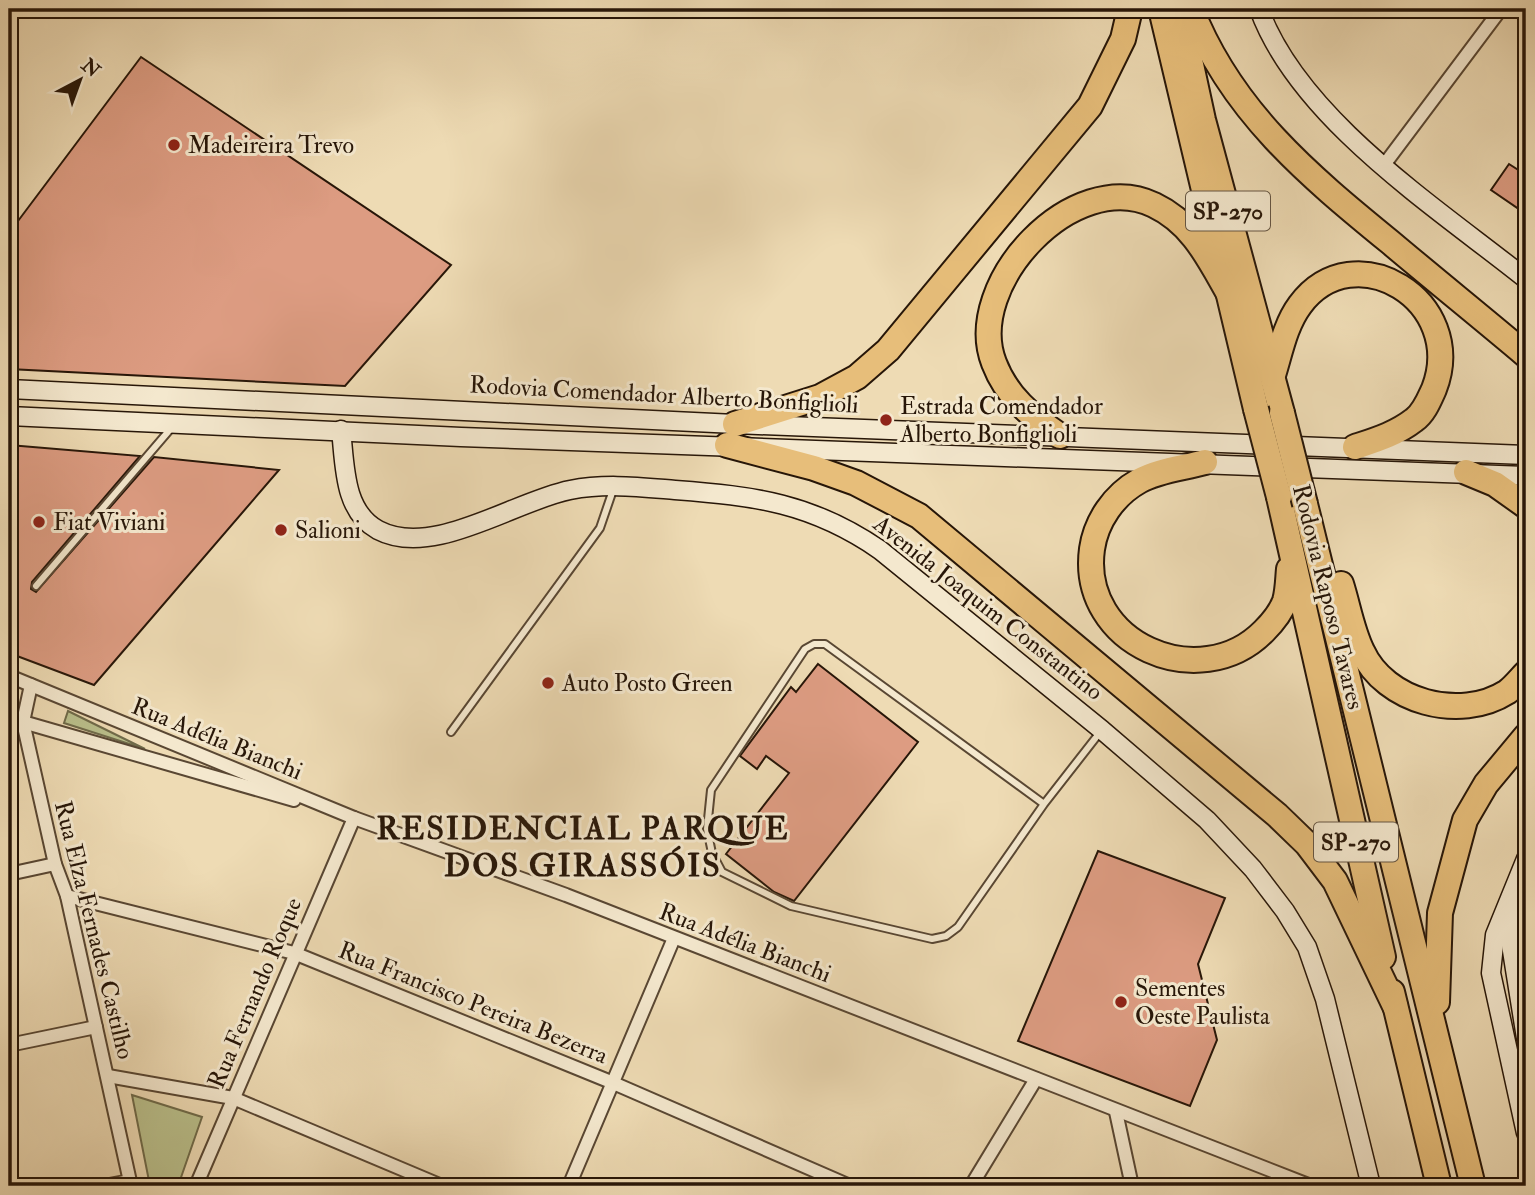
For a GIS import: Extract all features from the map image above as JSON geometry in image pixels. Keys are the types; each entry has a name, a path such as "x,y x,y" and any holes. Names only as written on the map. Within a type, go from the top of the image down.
{"highway":[{"path":"731,434 820,397 857,377 888,350 1090,106 1123,39 1129,9"},
{"name":"Rodovia Raposo Tavares","path":"1161,9 1279,497 1395,1006 1439,1186"},
{"name":"Rodovia Raposo Tavares","path":"1179,9 1203,120 1273,375 1473,1186"},
{"path":"1191,9 1214,55 1248,108 1304,171 1526,355"},
{"path":"1060,436 1026,412 1009,393 993,361 989,337 992,310 1008,272 1033,239 1054,221 1101,198 1129,198 1153,204 1198,238 1228,292"},
{"path":"1273,375 1294,315 1315,290 1340,278 1365,275 1392,281 1416,296 1438,334 1441,359 1429,401 1416,419 1392,434 1356,447"},
{"path":"731,434 846,479 919,516 1277,815 1307,844 1335,881 1395,1006"},
{"path":"1205,462 1137,482 1112,504 1099,524 1093,539 1089,568 1097,600 1116,631 1149,650 1179,658 1213,659 1237,653 1274,621 1285,601 1292,555"},
{"path":"1466,472 1495,484 1526,506"},
{"path":"1305,504 1336,570 1362,652 1375,671 1389,684 1426,703 1474,705 1507,692 1526,673"},
{"path":"1435,1031 1440,913 1465,820 1486,784 1526,736"}],"main road":[{"path":"1259,9 1289,69 1322,110 1384,165 1526,279"},
{"name":"Rodovia Comendador Alberto Bonfiglioli","path":"9,389 1205,462 1526,476"},
{"name":"Rodovia Comendador Alberto Bonfiglioli","path":"9,416 341,430 1060,436 1526,455"},
{"name":"Avenida Joaquim Constantino","path":"341,430 350,495 359,513 377,530 404,538 433,537 458,530 541,497 615,485 772,500 852,531 908,572 1102,730 1207,820 1254,869 1307,947 1325,999 1371,1186"},
{"path":"1524,863 1510,938 1526,1038"},
{"path":"1524,863 1495,934 1491,973 1526,1133"}],"street":[{"path":"1384,165 1501,9"},
{"name":"Rua Adélia Bianchi","path":"9,676 354,818 674,938 1311,1186"},
{"name":"Rua Elza Fernades Castilho","path":"31,685 23,722 54,863 67,896 130,1184"},
{"path":"9,718 354,818"},
{"name":"Rua Fernando Roque","path":"196,1186 354,818"},
{"path":"9,874 54,863"},
{"name":"Rua Francisco Pereira Bezerra","path":"67,896 294,953 611,1082 850,1186"},
{"path":"569,1186 674,938"},
{"path":"9,1045 96,1027"},
{"path":"108,1076 233,1098 442,1186"},
{"path":"971,1186 1036,1079"},
{"path":"1116,1112 1132,1186"},
{"path":"104,1186 130,1184"}],"lane":[{"path":"36,586 174,425"},
{"path":"451,732 600,528 615,485"},
{"path":"1044,804 825,644 814,644 806,649 711,790 707,829 712,853 722,872 791,906 932,939 946,936 958,926 1044,804 1102,730"}],"green space":[{"path":"68,711 145,749 64,723"},
{"path":"132,1095 202,1117 178,1186 150,1186"}],"building":[{"name":"Madeireira Trevo","path":"141,57 451,265 345,386 9,369 9,233"},
{"path":"1509,164 1526,175 1526,214 1491,190"},
{"path":"9,445 140,456 32,582 31,589 36,592 154,457 279,470 94,685 9,653"},
{"path":"818,664 918,742 794,901 774,892 726,854 789,773 766,756 757,769 740,756 791,687 796,692"},
{"name":"Sementes Oeste Paulista","path":"1098,851 1225,898 1198,964 1217,1040 1190,1106 1018,1041"}],"place":[{"name":"Madeireira Trevo","path":"174,145"},
{"name":"Estrada Comendador Alberto Bonfiglioli","path":"886,420"},
{"name":"Fiat Viviani","path":"39,522"},
{"name":"Salioni","path":"281,530"},
{"name":"Auto Posto Green","path":"548,683"},
{"name":"Sementes Oeste Paulista","path":"1121,1002"}],"district":[{"name":"RESIDENCIAL PARQUE DOS GIRASSÓIS","path":"583,848"}]}
